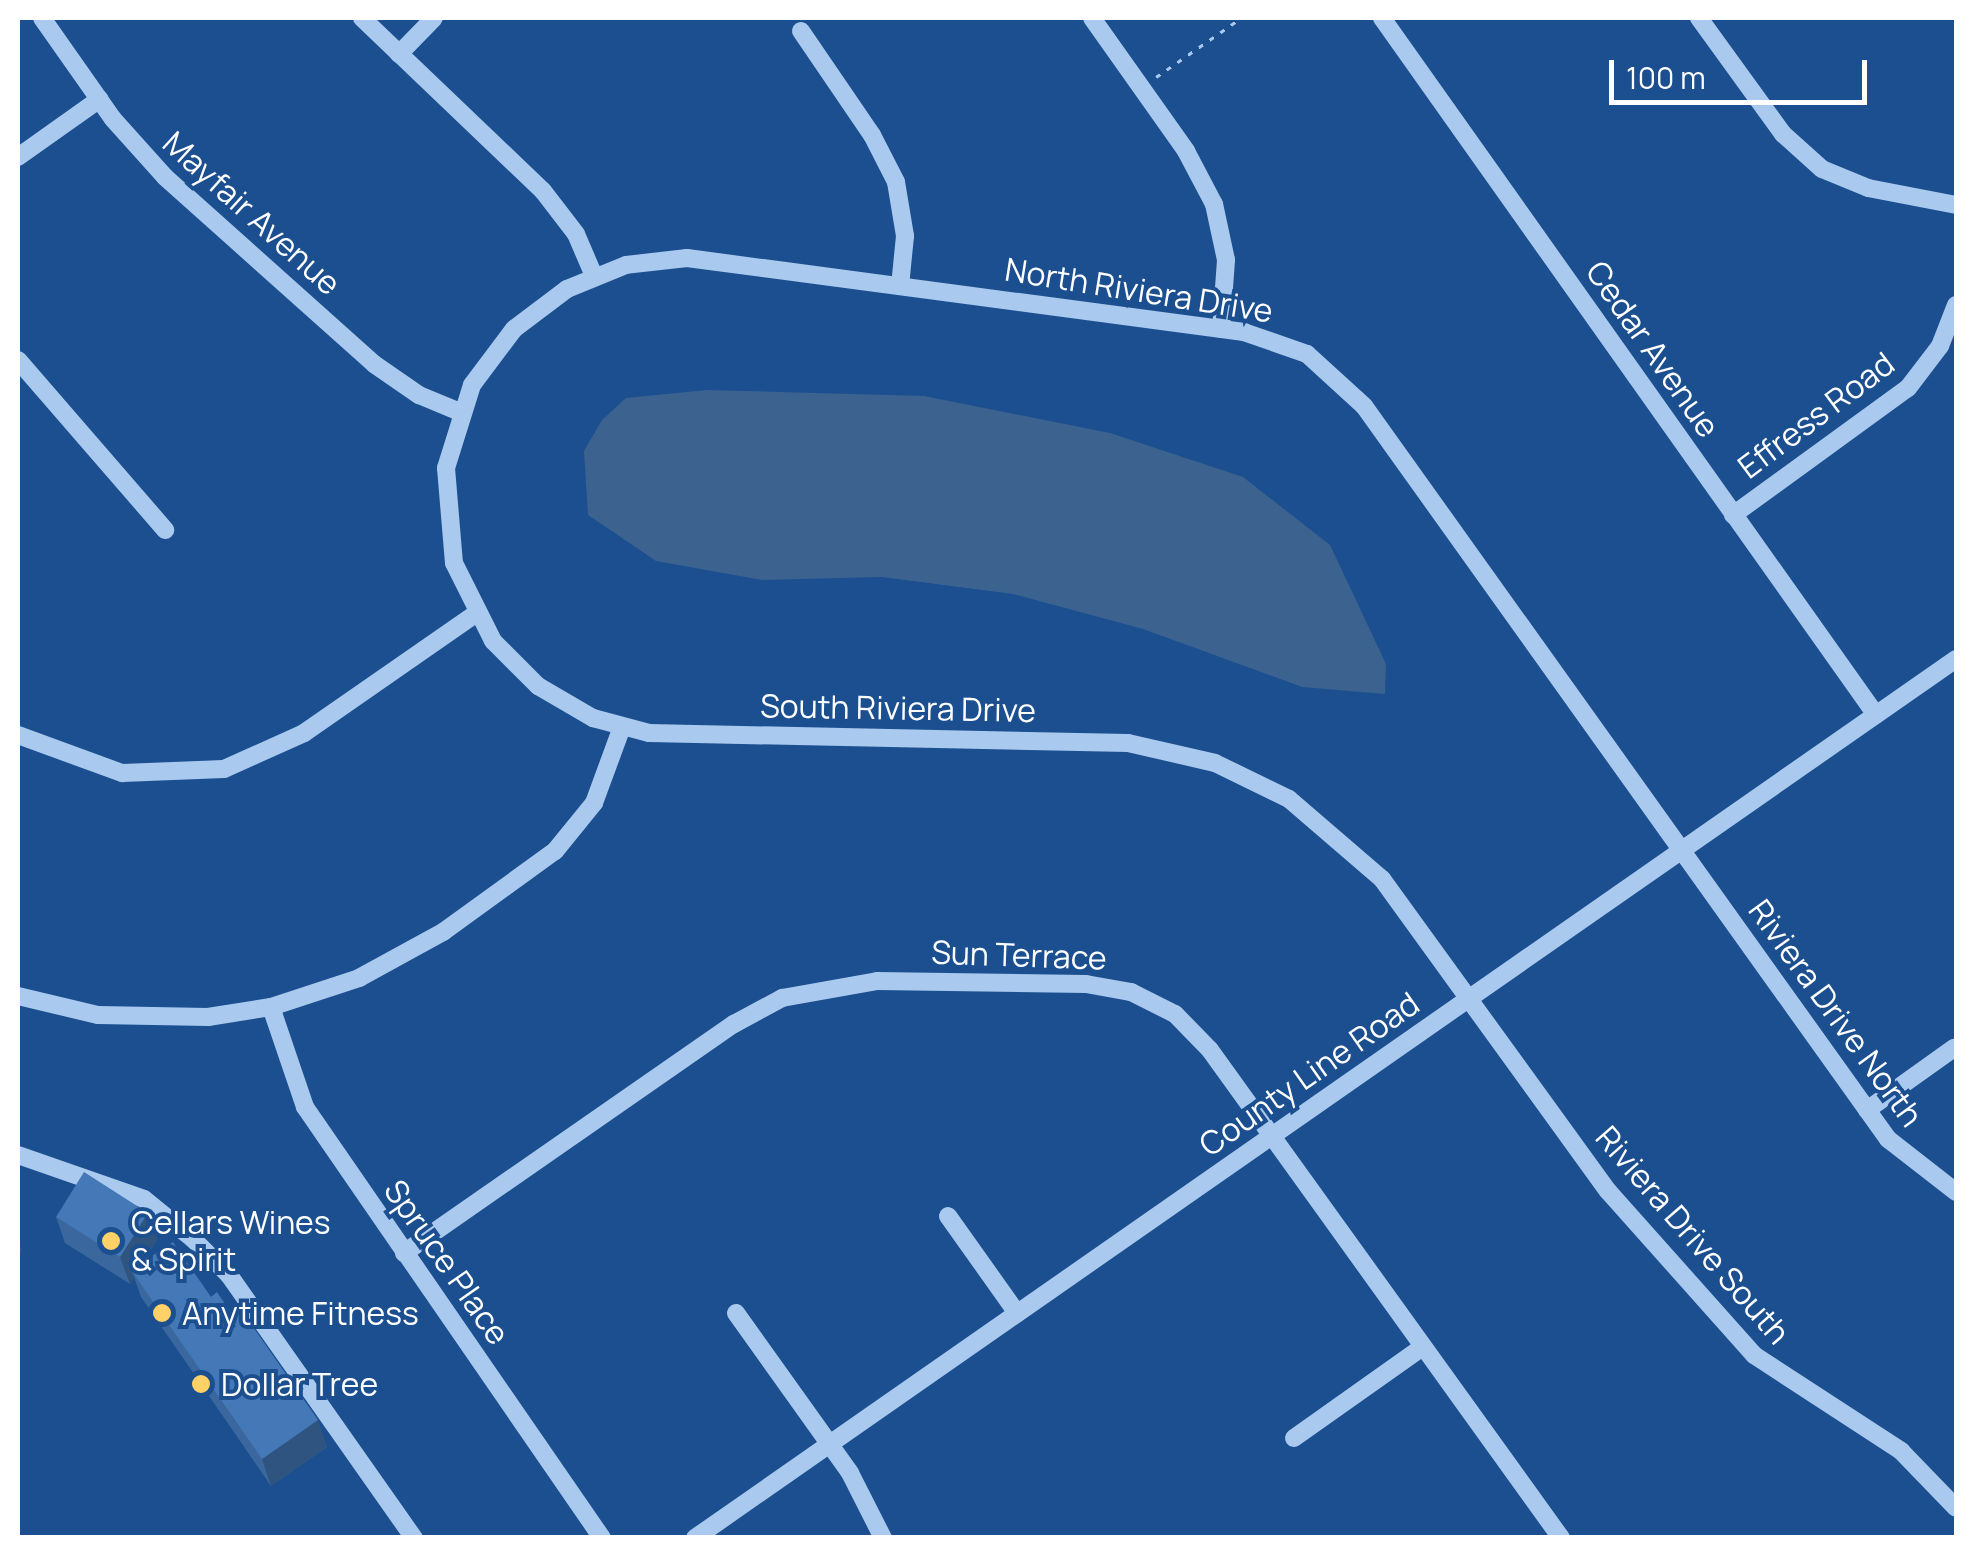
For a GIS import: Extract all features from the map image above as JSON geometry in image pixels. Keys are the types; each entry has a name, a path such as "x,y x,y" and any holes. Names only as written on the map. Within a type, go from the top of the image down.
{"street":[{"name":"Mayfair Avenue","path":"42,18 100,100 164,177 374,364 418,395 460,412"},
{"path":"362,18 561,212 594,276"},
{"path":"400,54 434,18"},
{"path":"1092,18 1142,88 1214,204 1226,260 1221,329"},
{"name":"Cedar Avenue","path":"1382,18 1876,714"},
{"path":"1698,18 1783,134 1822,169 1868,188 1956,204"},
{"path":"801,32 872,135 896,182 905,236 900,286"},
{"path":"18,157 100,100"},
{"name":"North Riviera Drive","path":"460,412 514,329 594,276 687,258 1221,329 1284,342 1349,387 1683,852"},
{"name":"Effress Road","path":"1734,515 1908,388 1940,346 1956,305"},
{"path":"18,360 165,530"},
{"name":"South Riviera Drive","path":"460,412 444,502 454,563 475,614 538,686 622,727 679,735 1087,740 1215,763 1289,798 1354,849 1472,998"},
{"path":"18,735 122,773 224,769 304,733 475,614"},
{"name":"County Line Road","path":"695,1538 1956,659"},
{"path":"18,996 124,1017 208,1017 271,1007 400,958 544,860 594,803 622,727"},
{"name":"Riviera Drive North","path":"1683,852 1901,1153 1956,1192"},
{"name":"Sun Terrace","path":"404,1253 744,1018 782,998 843,982 1086,984 1132,992 1195,1032 1561,1538"},
{"name":"Riviera Drive South","path":"1472,998 1608,1191 1754,1355 1900,1451 1956,1508"},
{"name":"Spruce Place","path":"271,1007 305,1107 602,1538"},
{"path":"1867,1110 1954,1048"},
{"path":"18,1154 144,1199 193,1239 229,1275 414,1538"},
{"path":"948,1216 1016,1313"},
{"path":"736,1313 830,1444 883,1538"},
{"path":"1294,1438 1421,1348"}],"path":[{"path":"1142,88 1241,18"}],"water":[{"path":"707,390 924,396 1110,433 1243,477 1330,545 1386,664 1385,694 1302,687 1143,629 1013,594 882,577 762,580 656,561 588,515 584,451 602,420 626,398"}],"building":[{"path":"84,1172 148,1213 120,1257 56,1217"},
{"path":"173,1242 211,1297 217,1292 229,1310 237,1304 318,1420 262,1459 131,1270"}],"place":[{"name":"Cellars Wines & Spirit","path":"111,1241"},
{"name":"Anytime Fitness","path":"162,1313"},
{"name":"Dollar Tree","path":"201,1384"}]}
